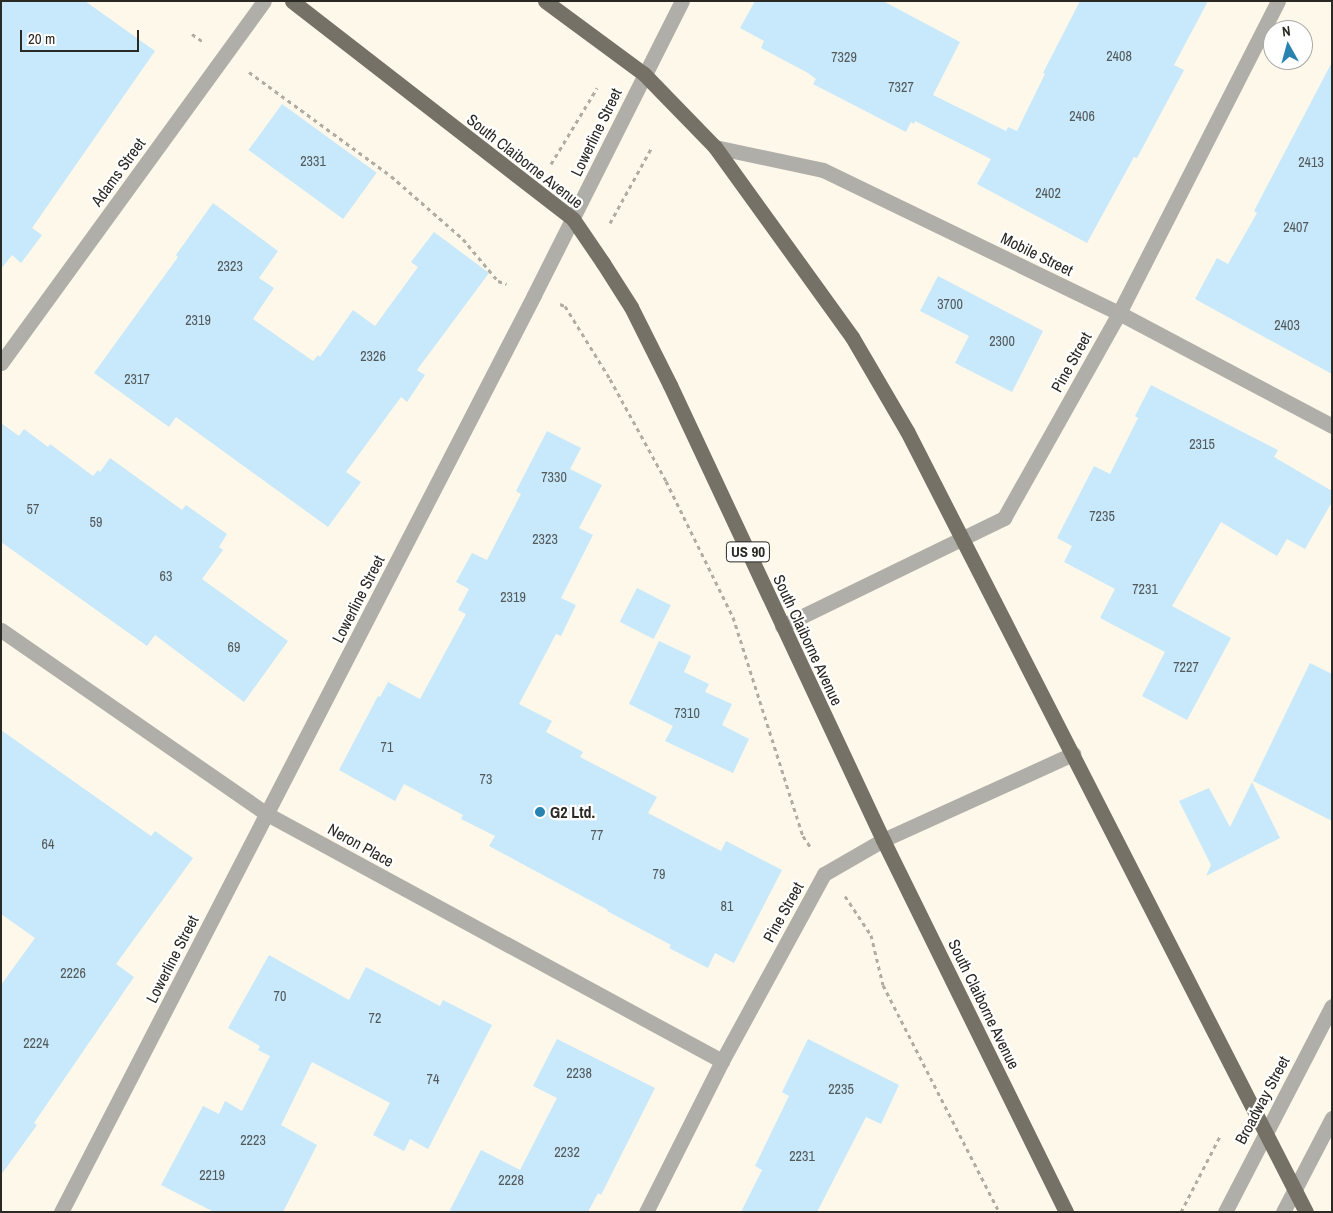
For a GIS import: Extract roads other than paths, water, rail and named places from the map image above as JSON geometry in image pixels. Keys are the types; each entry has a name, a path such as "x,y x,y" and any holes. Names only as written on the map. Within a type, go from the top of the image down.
{"main road":[{"name":"South Claiborne Avenue","path":"292,1 573,219 631,307 883,840 1066,1212"},
{"path":"545,1 644,74 715,147 852,337 907,430 1306,1212"}],"street":[{"name":"Adams Street","path":"1,363 264,1"},
{"name":"Lowerline Street","path":"61,1212 573,219 682,1"},
{"name":"Pine Street","path":"782,626 1004,518 1119,313 1278,1"},
{"name":"Mobile Street","path":"715,147 823,170 1119,313 1332,426"},
{"name":"Neron Place","path":"1,630 267,814 722,1061"},
{"name":"Pine Street","path":"646,1212 722,1061 824,874 883,840 1073,754"},
{"name":"Broadway Street","path":"1225,1212 1332,1006"},
{"path":"1283,1212 1332,1118"}],"place":[{"name":"G2 Ltd.","path":"540,812"}]}
